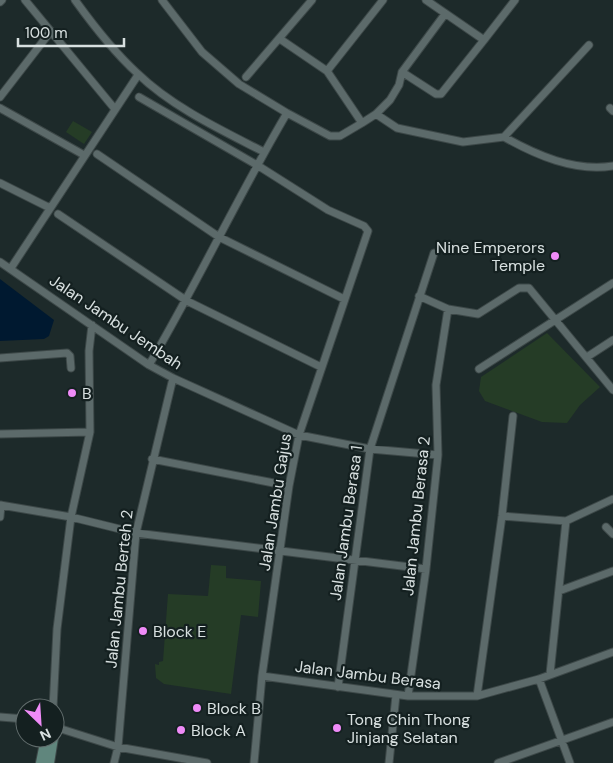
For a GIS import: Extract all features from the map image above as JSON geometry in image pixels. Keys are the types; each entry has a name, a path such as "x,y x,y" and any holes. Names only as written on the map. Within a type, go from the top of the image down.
{"street":[{"path":"25,0 114,108"},
{"path":"75,0 119,55 138,75 219,129 264,152"},
{"path":"162,0 202,52 239,84 286,113 330,136 340,136 376,114 396,93 402,72 445,14"},
{"path":"246,77 312,0"},
{"path":"327,72 383,0"},
{"path":"426,0 481,39"},
{"path":"402,72 436,94 441,94 481,39 512,1"},
{"path":"0,97 51,31"},
{"path":"280,39 327,72 362,123"},
{"path":"504,137 589,45"},
{"path":"11,268 114,108 138,75"},
{"path":"140,97 257,165"},
{"path":"166,112 173,100"},
{"path":"0,108 84,155"},
{"path":"149,365 187,301 219,237 286,113"},
{"path":"376,114 397,128 463,142 504,137 537,155 602,168 613,166"},
{"path":"97,154 219,237 344,299"},
{"name":"Jalan Jambu Gajus","path":"254,763 262,676 289,486 299,435 344,299 368,237 364,226 328,210 257,165"},
{"path":"0,183 50,208"},
{"path":"58,214 187,301 321,367"},
{"name":"Jalan Jambu Berasa 1","path":"338,687 370,449 434,253"},
{"name":"Jalan Jambu Jembah","path":"0,262 149,365 173,378 299,435 370,449 438,455"},
{"path":"479,369 613,283"},
{"path":"419,296 448,309 478,314 525,286 556,318 613,390"},
{"name":"Jalan Jambu Berasa 2","path":"408,696 426,569 438,455 436,385 448,309"},
{"path":"54,698 57,629 70,517 90,432 89,351 92,325"},
{"path":"586,357 613,340"},
{"path":"0,358 67,353 70,356 71,368"},
{"name":"Jalan Jambu Berteh 2","path":"114,763 118,747 136,533 152,458 173,378"},
{"path":"477,696 502,516 513,416"},
{"path":"0,434 90,432"},
{"path":"152,458 289,486"},
{"path":"502,516 566,520 613,499"},
{"path":"0,517 0,505 70,517 136,533 426,569"},
{"path":"550,674 566,520"},
{"path":"606,527 613,534"},
{"path":"559,591 613,571"},
{"name":"Jalan Jambu Berasa","path":"262,676 396,695 477,696 539,678 613,652"},
{"path":"539,678 570,763"},
{"path":"389,763 396,695"},
{"path":"0,717 15,718"},
{"path":"498,763 613,722"},
{"path":"65,730 118,747 208,763"},
{"path":"41,763 44,748"},
{"path":"49,763 51,748"}],"green space":[{"path":"73,121 92,132 84,144 66,132"},
{"path":"547,333 600,387 580,405 567,423 542,422 485,401 479,391 481,377"},
{"path":"211,565 226,566 226,578 261,581 258,617 241,615 231,694 164,684 156,678 155,664 159,665 159,662 163,661 168,594 208,596"}],"water":[{"path":"0,279 54,320 49,336 44,339 0,341"}],"place":[{"name":"Nine Emperors Temple","path":"555,256"},
{"name":"B","path":"72,393"},
{"name":"Block E","path":"143,631"},
{"name":"Block B","path":"197,708"},
{"name":"Tong Chin Thong Jinjang Selatan","path":"337,728"},
{"name":"Block A","path":"181,730"}]}
